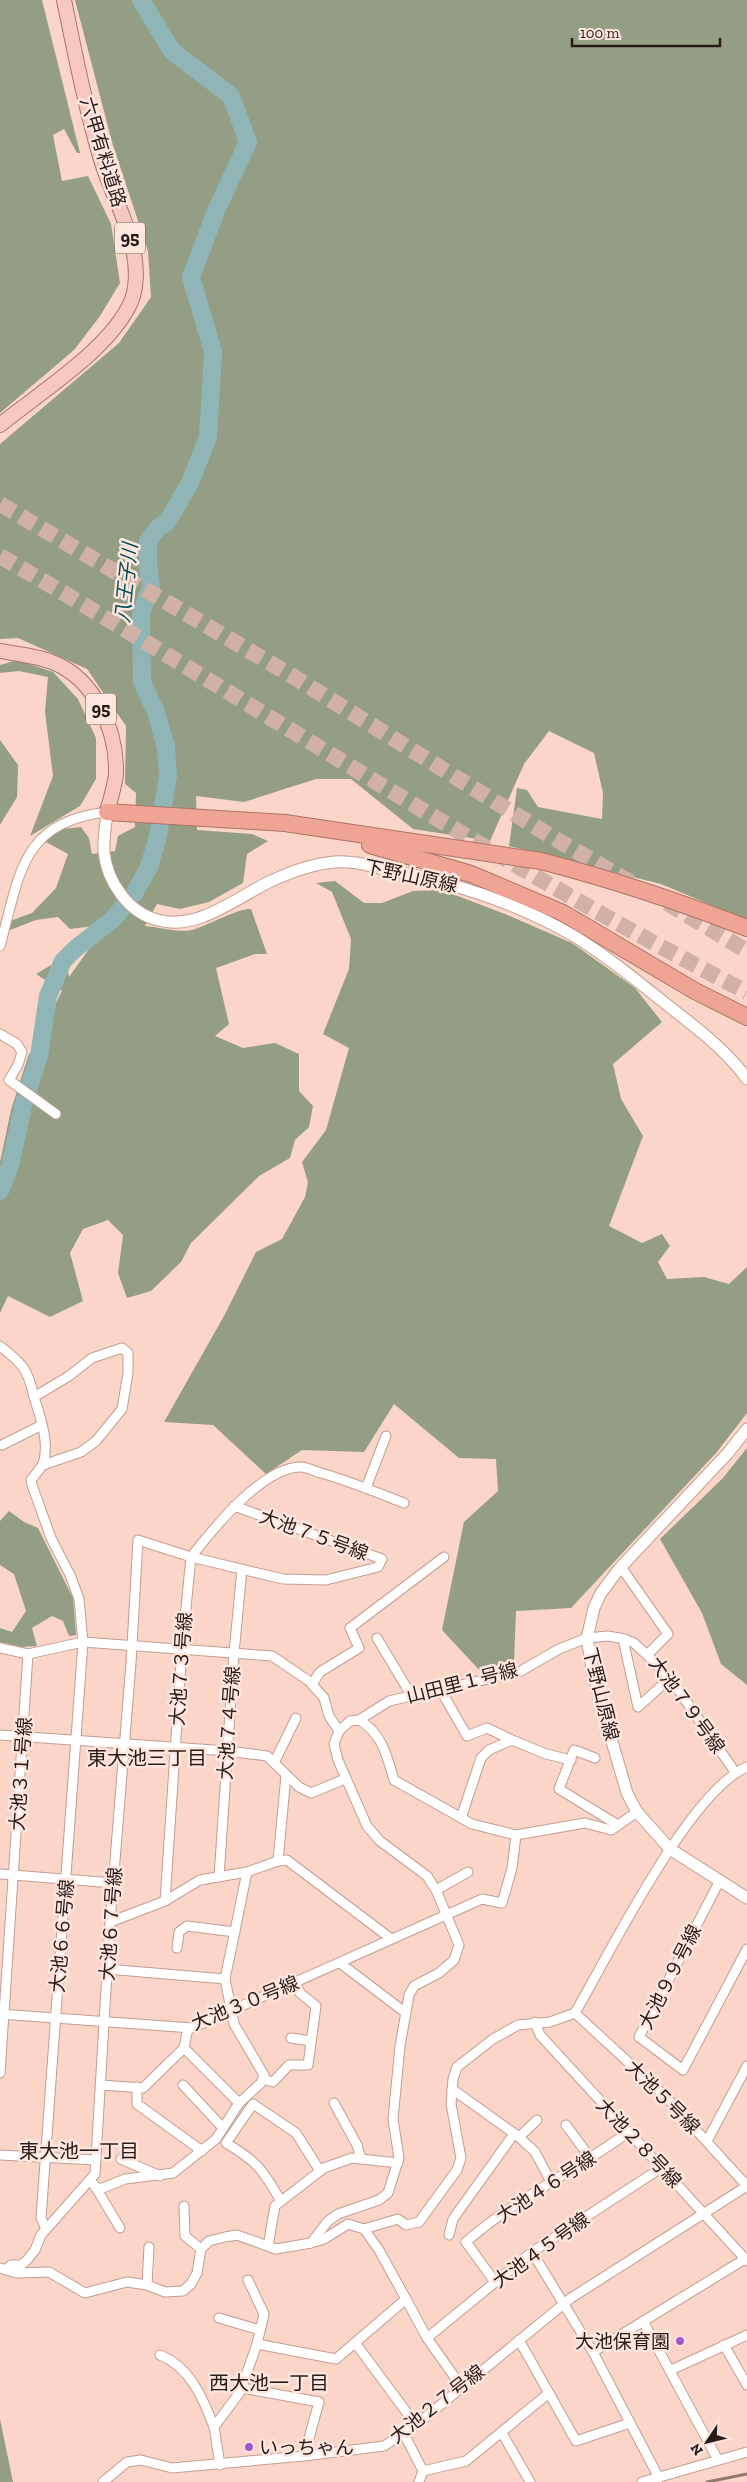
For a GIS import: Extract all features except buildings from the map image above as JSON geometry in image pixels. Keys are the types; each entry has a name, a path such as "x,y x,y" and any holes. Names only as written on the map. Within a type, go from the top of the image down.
{"highway":[{"path":"107,812 135,812 198,819 285,823 541,861 582,871 698,909 747,928"},
{"path":"285,823 413,856 471,874 510,890 563,913 695,990 747,1017"}],"main road":[{"name":"六甲有料道路","path":"0,426 72,368 111,332 129,307 135,288 136,272 133,248 102,163 64,0"},
{"name":"95","path":"0,647 16,654"},
{"name":"95","path":"0,652 51,661 64,668 88,689 106,715 114,749 116,776 107,812"},
{"path":"0,660 16,654"}],"street":[{"name":"下野山原線","path":"107,812 104,851 108,873 123,898 137,911 156,920 173,923 196,918 225,907 270,882 308,867 336,862 410,874 465,888 520,910 575,936 695,1027 735,1063 747,1079"},
{"path":"0,946 26,857 41,836 68,820 87,814 107,812"},
{"path":"0,1034 17,1044 22,1052 10,1080 56,1114"},
{"path":"0,1346 22,1364 29,1375 34,1397 42,1425 42,1465 81,1452 96,1441 122,1409 128,1373 128,1353 122,1348 92,1358 69,1376 34,1397"},
{"path":"2,1446 42,1425"},
{"name":"下野山原線","path":"747,1429 728,1453 620,1567 601,1593 594,1608 587,1638 594,1674 611,1738 627,1793 637,1812 670,1849 747,1898"},
{"path":"366,1488 386,1436"},
{"name":"大池６６号線","path":"42,1465 31,1480 32,1485 51,1538 71,1577 79,1600 83,1642 41,2218 46,2229"},
{"path":"191,1557 234,1506 259,1485 285,1471 302,1467 404,1502"},
{"name":"大池７５号線","path":"138,1540 191,1557 283,1579 326,1580 378,1567 382,1559 234,1506"},
{"name":"大池６７号線","path":"3,2269 11,2265 20,2265 27,2260 46,2229 95,2174 110,1922 138,1540"},
{"path":"312,1684 320,1672 359,1648 350,1628 444,1556"},
{"name":"大池７３号線","path":"165,1901 182,1648 191,1557"},
{"name":"大池７９号線","path":"620,1567 668,1634 647,1654 670,1678 735,1772"},
{"name":"大池７４号線","path":"219,1877 234,1653 242,1569"},
{"name":"山田里１号線","path":"339,1731 350,1721 360,1720 389,1702 411,1695 519,1672 559,1649 587,1638 608,1636 623,1639"},
{"path":"378,1638 411,1695"},
{"path":"623,1639 634,1644 647,1654"},
{"path":"623,1639 638,1707 670,1678"},
{"path":"0,1648 28,1654 83,1642 272,1656 312,1684 324,1698 329,1716 339,1731 334,1744 345,1778 367,1826 380,1841 427,1876 436,1890 459,1945 458,1954 439,1973 414,1986 409,1995 393,2119 399,2158 388,2193 379,2200 338,2214 328,2221 311,2243"},
{"name":"大池３１号線","path":"0,2072 2,2014 24,1735 28,1654"},
{"path":"440,1689 467,1736 487,1728 546,1754 570,1760"},
{"path":"274,1763 296,1718"},
{"path":"360,1720 368,1725 381,1739 394,1780 472,1824 516,1835 585,1823 610,1830 637,1812"},
{"path":"0,1735 24,1735 77,1741 228,1751 267,1756 299,1787 311,1793 345,1778"},
{"path":"461,1818 481,1758 489,1750 512,1740"},
{"path":"595,1758 574,1750 559,1789 618,1825"},
{"path":"364,2230 398,2219 406,2225 419,2222 457,2170 461,2158 454,2122 452,2089 457,2067 518,2025 550,2022 575,2013 670,1849 717,1787 735,1772 747,1767"},
{"path":"278,1861 286,1775"},
{"name":"大池３０号線","path":"2,2014 192,2028 340,1963 390,1938 482,1899 502,1903 512,1868 516,1835"},
{"path":"110,1922 165,1901 200,1880 247,1872 278,1861 287,1860 390,1938"},
{"path":"96,2188 104,2188 125,2179 173,2173 216,2139 239,2103 263,2079 264,2075 234,2024 225,1979 247,1872"},
{"path":"436,1890 468,1872"},
{"path":"0,1874 114,1883"},
{"name":"大池９９号線","path":"720,1880 638,2037 684,2070 747,1949"},
{"path":"177,1948 179,1932 187,1926 235,1932"},
{"path":"340,1963 406,2014"},
{"path":"108,1969 225,1979"},
{"path":"263,2079 273,2082 289,2064 308,2065 316,2006 300,1993 296,1983"},
{"name":"大池５号線","path":"575,2013 666,2097 747,2186"},
{"name":"大池２８号線","path":"535,2022 540,2035 627,2133 746,2260"},
{"path":"101,2085 143,2088 184,2048 188,2028"},
{"path":"291,2038 311,2042"},
{"path":"184,2048 239,2103"},
{"path":"707,2142 747,2066"},
{"path":"183,2085 223,2128"},
{"path":"137,2087 136,2104 202,2151"},
{"path":"452,2089 517,2136 535,2152 551,2182"},
{"path":"334,2103 357,2146 361,2159"},
{"path":"281,2201 262,2169 251,2158 226,2143 253,2104 296,2133 320,2171"},
{"path":"448,2235 453,2219 517,2136 537,2120"},
{"path":"566,2125 591,2159"},
{"name":"大池４６号線","path":"495,2282 466,2242 480,2230 551,2182 591,2159 627,2133"},
{"path":"0,2155 96,2160"},
{"path":"268,2246 275,2206 320,2171 352,2158 398,2163"},
{"path":"121,2159 160,2176"},
{"name":"大池４５号線","path":"427,2338 532,2252 661,2168"},
{"path":"90,2180 120,2228"},
{"name":"大池２７号線","path":"103,2482 127,2462 141,2460 172,2468 220,2465 384,2446 416,2425 461,2386 564,2304 747,2186"},
{"path":"184,2206 185,2236 201,2249"},
{"path":"3,2269 17,2273 49,2272 85,2293 127,2282 146,2285 165,2292 183,2291 191,2284 197,2272 201,2249 209,2241 237,2235 276,2249 311,2243 348,2224 364,2230 379,2250 427,2338 461,2386"},
{"path":"146,2285 149,2246"},
{"path":"532,2252 592,2352 660,2478"},
{"path":"592,2352 746,2260"},
{"path":"214,2427 242,2388 257,2344 264,2314 248,2280"},
{"path":"257,2344 336,2359 406,2300"},
{"path":"218,2318 260,2330"},
{"path":"643,2321 718,2460"},
{"path":"671,2370 747,2335"},
{"path":"518,2340 576,2441 630,2423"},
{"path":"356,2344 416,2425"},
{"path":"724,2345 747,2386"},
{"path":"160,2355 172,2360 189,2378 203,2398 214,2427 220,2465"},
{"path":"242,2388 319,2402 304,2456"},
{"path":"423,2471 466,2461 549,2393"},
{"path":"502,2433 530,2482"},
{"path":"404,2434 423,2471 420,2482"},
{"path":"642,2482 747,2452"}],"green space":[{"path":"0,0 42,0 80,153 77,153 64,129 53,135 62,181 88,176 111,224 120,283 100,316 74,350 0,413"},
{"path":"75,0 747,0 747,920 661,884 509,846 517,788 527,790 538,807 602,819 603,793 594,753 549,731 524,764 490,841 413,829 351,779 316,779 244,802 196,796 197,830 252,834 268,841 247,854 243,883 209,902 180,909 157,904 145,926 187,931 239,911 251,909 267,954 255,954 216,968 229,1024 215,1036 243,1048 275,1043 299,1054 299,1091 313,1106 309,1127 295,1140 290,1158 259,1176 191,1243 181,1262 151,1291 127,1298 118,1273 123,1235 108,1220 83,1229 70,1253 83,1301 50,1317 8,1296 0,1313 0,1162 11,1110 28,1057 62,991 36,974 53,964 67,966 69,977 89,949 94,926 70,929 58,917 36,920 10,930 10,921 32,913 56,888 68,854 44,841 62,829 81,827 89,838 92,854 115,851 118,836 135,827 136,793 125,784 126,726 87,669 18,638 0,639 0,444 119,343 151,297 148,251 112,142"},
{"path":"18,660 53,672 78,699 96,738 96,779 80,806 30,836 53,776 45,712 48,677 19,671 0,673 0,665"},
{"path":"0,740 18,765 17,797 0,825"},
{"path":"335,881 364,903 382,903 413,891 442,890 505,914 572,943 635,988 662,1022 613,1064 621,1099 643,1136 609,1226 642,1243 662,1234 670,1246 658,1262 667,1279 704,1277 729,1284 747,1267 747,1413 716,1453 571,1608 516,1611 514,1662 483,1674 442,1630 464,1522 498,1491 496,1459 459,1458 394,1404 364,1452 302,1450 266,1474 213,1425 164,1422 224,1316 256,1252 282,1239 305,1197 308,1182 302,1162 326,1130 349,1048 323,1034 349,969 351,939 332,892 316,883"},
{"path":"747,1448 747,1685 721,1664 702,1613 660,1539 722,1479"},
{"path":"9,1511 24,1522 38,1528 73,1598 76,1635 69,1636 63,1621 52,1616 32,1628 37,1646 22,1647 0,1642 0,1628 12,1632 26,1611 14,1574 0,1565 0,1521"},
{"path":"0,2419 13,2482 0,2482"}],"waterway":[{"name":"八王子川","path":"0,1191 10,1166 23,1106 39,1056 48,996 63,961 113,919 134,894 149,867 158,836 168,776 166,747 156,712 142,682 141,613 151,587 148,541 158,528 167,522 189,485 208,437 213,352 191,277 216,211 248,142 231,96 172,51 141,0"}],"tunnel":[{"path":"0,504 294,677 552,837 635,885"},
{"path":"0,556 557,889 651,942 747,992"},
{"path":"667,903 747,951"}],"railway":[{"path":"707,2482 747,2474"}],"place":[{"name":"大池保育園","path":"680,2341"},
{"name":"いっちゃん","path":"249,2447"}],"district":[{"name":"東大池三丁目","path":"147,1758"},
{"name":"東大池一丁目","path":"79,2151"},
{"name":"西大池一丁目","path":"269,2383"}]}
